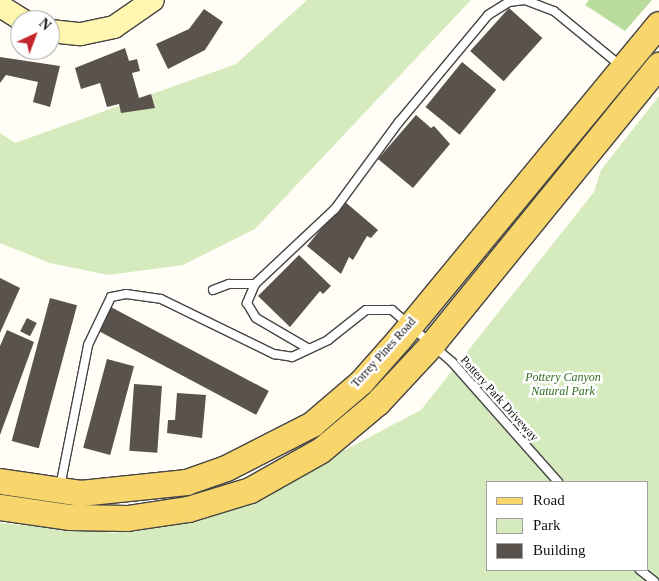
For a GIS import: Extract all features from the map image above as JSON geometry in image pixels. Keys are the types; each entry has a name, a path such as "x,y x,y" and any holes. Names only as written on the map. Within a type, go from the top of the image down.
{"main road":[{"name":"Torrey Pines Road","path":"0,506 70,517 127,518 188,509 250,490 321,450 358,421 421,334 623,68 659,24"},
{"name":"Torrey Pines Road","path":"0,481 60,491 140,490 226,468 312,424 421,334 659,64"}],"street":[{"path":"60,32 80,34 114,27 153,0"}],"lane":[{"path":"309,349 256,318 247,304 255,284 335,209 399,122 488,16 509,2 524,0 554,11 623,68"},
{"path":"213,290 229,284 255,284"},
{"name":"Pottery Park Driveway","path":"60,491 60,467 88,345 111,296 161,299 274,354 292,357 309,349 366,310 392,310 421,334 557,481"},
{"path":"641,571 654,581"}],"green space":[{"path":"307,0 471,0 255,229 183,265 108,275 50,263 0,243 0,133 15,143 236,64"},
{"path":"589,0 652,0 625,31 585,5"},
{"name":"Pottery Canyon Natural Park","path":"659,96 659,581 0,581 0,523 114,533 227,512 421,410 594,192 601,170"}],"building":[{"path":"509,8 542,38 504,81 470,51"},
{"path":"204,9 223,22 205,50 168,69 156,44 189,29"},
{"path":"125,48 129,61 137,59 140,71 132,73 139,98 151,94 155,108 121,113 119,104 107,107 100,83 81,89 75,68"},
{"path":"0,57 60,66 50,107 33,102 38,82 6,75 0,83"},
{"path":"462,62 496,90 460,135 425,107"},
{"path":"416,115 431,128 434,126 450,144 413,188 378,159"},
{"path":"344,201 378,230 371,238 367,236 353,260 349,257 341,274 307,246"},
{"path":"299,255 331,286 323,294 320,291 290,327 258,296"},
{"path":"0,278 20,288 0,333"},
{"path":"50,298 77,305 39,448 12,441"},
{"path":"109,306 269,391 256,415 96,330"},
{"path":"27,318 37,323 30,336 20,331"},
{"path":"7,330 34,342 0,435 0,346"},
{"path":"107,359 134,366 110,455 83,448"},
{"path":"134,384 162,386 157,453 129,451"},
{"path":"177,393 206,395 202,438 167,433 168,420 175,420"}]}
